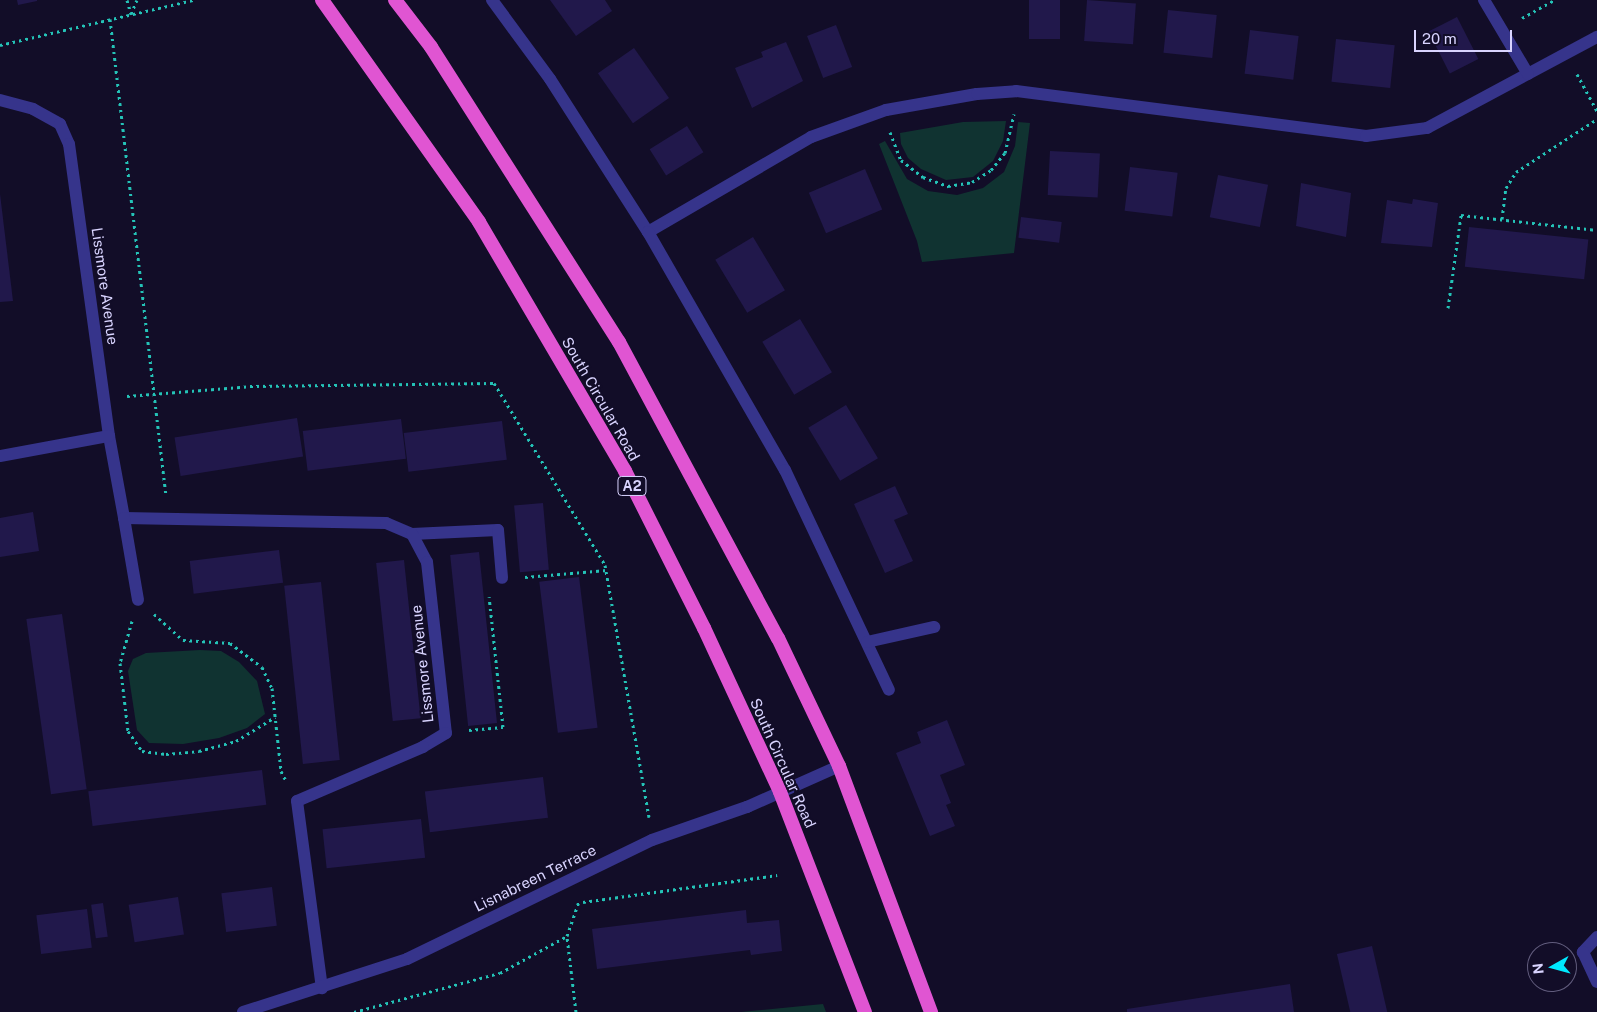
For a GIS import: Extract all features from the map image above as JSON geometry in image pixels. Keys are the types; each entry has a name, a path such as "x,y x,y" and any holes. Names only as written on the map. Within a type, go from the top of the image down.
{"highway":[{"name":"South Circular Road","path":"322,0 479,222 625,472 704,628 780,792 865,1012"},
{"path":"395,0 431,47 619,342 778,638 839,766 931,1012"}],"street":[{"path":"492,0 550,79 648,232 785,470 889,690"},
{"path":"1484,0 1528,74"},
{"path":"648,232 811,137 886,110 977,94 1016,91 1366,136 1427,128 1597,37"},
{"name":"Lissmore Avenue","path":"0,100 33,109 60,124 69,144 109,436 138,600"},
{"path":"0,456 109,436"},
{"path":"124,518 386,523 412,534 498,530 502,578"},
{"name":"Lissmore Avenue","path":"297,801 423,747 446,733 428,562 412,534"},
{"path":"867,642 934,627"},
{"name":"Lisnabreen Terrace","path":"243,1012 407,959 652,840 780,792 839,766"},
{"path":"297,801 322,988"},
{"path":"1597,937 1583,952 1597,982"}],"path":[{"path":"128,0 131,14"},
{"path":"131,14 137,0"},
{"path":"0,45 194,0"},
{"path":"1502,30 1554,0"},
{"path":"110,19 168,518"},
{"path":"1566,54 1597,111"},
{"path":"886,110 891,137 901,160 923,177 948,186 956,185 972,182 991,170 1005,154 1013,129 1016,91"},
{"path":"1502,219 1506,188 1516,172 1597,119"},
{"path":"1448,308 1461,215 1597,230"},
{"path":"446,733 503,727 488,590 502,578 607,570"},
{"path":"275,717 244,737 199,751 166,754 142,751 128,731 120,663 138,600 183,640 209,639 230,643 244,651 262,667 272,688 281,771 297,801"},
{"path":"580,902 778,875"},
{"path":"576,876 580,902 567,936 576,1012"},
{"path":"354,1012 500,973 567,936"}],"green space":[{"path":"1006,121 1003,141 993,161 973,177 946,180 921,169 908,158 901,144 900,133 963,122"},
{"path":"1018,122 1030,123 1014,253 922,262 917,241 879,144 885,141 907,179 928,191 957,195 983,188 1004,172 1015,146"},
{"path":"200,650 221,651 239,662 257,681 265,714 247,728 219,738 183,744 149,743 137,730 128,671 133,659 146,653"},
{"path":"823,1004 826,1012 741,1012"}],"building":[{"path":"17,0 37,0 37,1 18,5"},
{"path":"550,0 605,0 612,11 576,36"},
{"path":"1029,0 1060,0 1060,39 1029,39"},
{"path":"1087,0 1136,3 1133,44 1084,41"},
{"path":"1168,10 1217,15 1212,58 1164,53"},
{"path":"1457,17 1478,59 1450,73 1428,32"},
{"path":"836,25 852,67 823,78 807,36"},
{"path":"1250,30 1299,36 1293,80 1245,74"},
{"path":"1336,39 1395,45 1390,88 1332,82"},
{"path":"786,42 803,81 752,108 735,68 763,57 761,52"},
{"path":"634,48 669,98 633,123 598,73"},
{"path":"687,126 703,152 666,176 650,149"},
{"path":"1050,151 1100,154 1098,198 1048,195"},
{"path":"1130,167 1178,173 1172,217 1125,211"},
{"path":"865,169 882,210 826,233 809,193"},
{"path":"1218,175 1268,185 1260,227 1210,217"},
{"path":"1301,183 1351,193 1346,237 1296,226"},
{"path":"0,194 13,301 0,302"},
{"path":"1413,199 1438,203 1432,247 1381,243 1387,200 1412,204"},
{"path":"1021,217 1062,222 1059,243 1018,238"},
{"path":"1469,227 1588,240 1584,279 1465,267"},
{"path":"753,237 785,290 747,313 715,260"},
{"path":"800,319 832,372 794,395 762,342"},
{"path":"846,405 878,458 840,481 808,428"},
{"path":"297,418 303,457 181,476 175,437"},
{"path":"401,419 406,459 308,471 303,431"},
{"path":"502,421 507,460 408,472 404,433"},
{"path":"895,486 908,514 894,520 913,561 885,573 854,504"},
{"path":"543,503 549,570 520,572 514,506"},
{"path":"33,512 39,551 0,557 0,518"},
{"path":"279,550 283,583 194,594 190,561"},
{"path":"479,552 497,723 468,726 450,555"},
{"path":"404,560 421,718 393,721 376,563"},
{"path":"579,577 598,728 558,733 539,582"},
{"path":"321,582 340,760 303,764 284,586"},
{"path":"62,614 87,789 51,794 26,619"},
{"path":"947,720 965,765 940,775 951,803 946,805 955,826 930,836 896,753 921,743 917,732"},
{"path":"262,770 266,805 93,826 88,791"},
{"path":"543,777 548,818 430,832 425,792"},
{"path":"421,819 425,858 327,868 323,829"},
{"path":"272,887 277,926 226,932 221,893"},
{"path":"178,897 184,935 135,942 129,905"},
{"path":"103,903 108,937 96,938 91,905"},
{"path":"87,909 92,948 41,954 36,915"},
{"path":"746,910 747,923 779,920 782,951 751,955 750,950 597,969 592,929"},
{"path":"1372,946 1387,1012 1350,1012 1337,954"},
{"path":"1290,984 1294,1012 1127,1012 1127,1009"}]}
